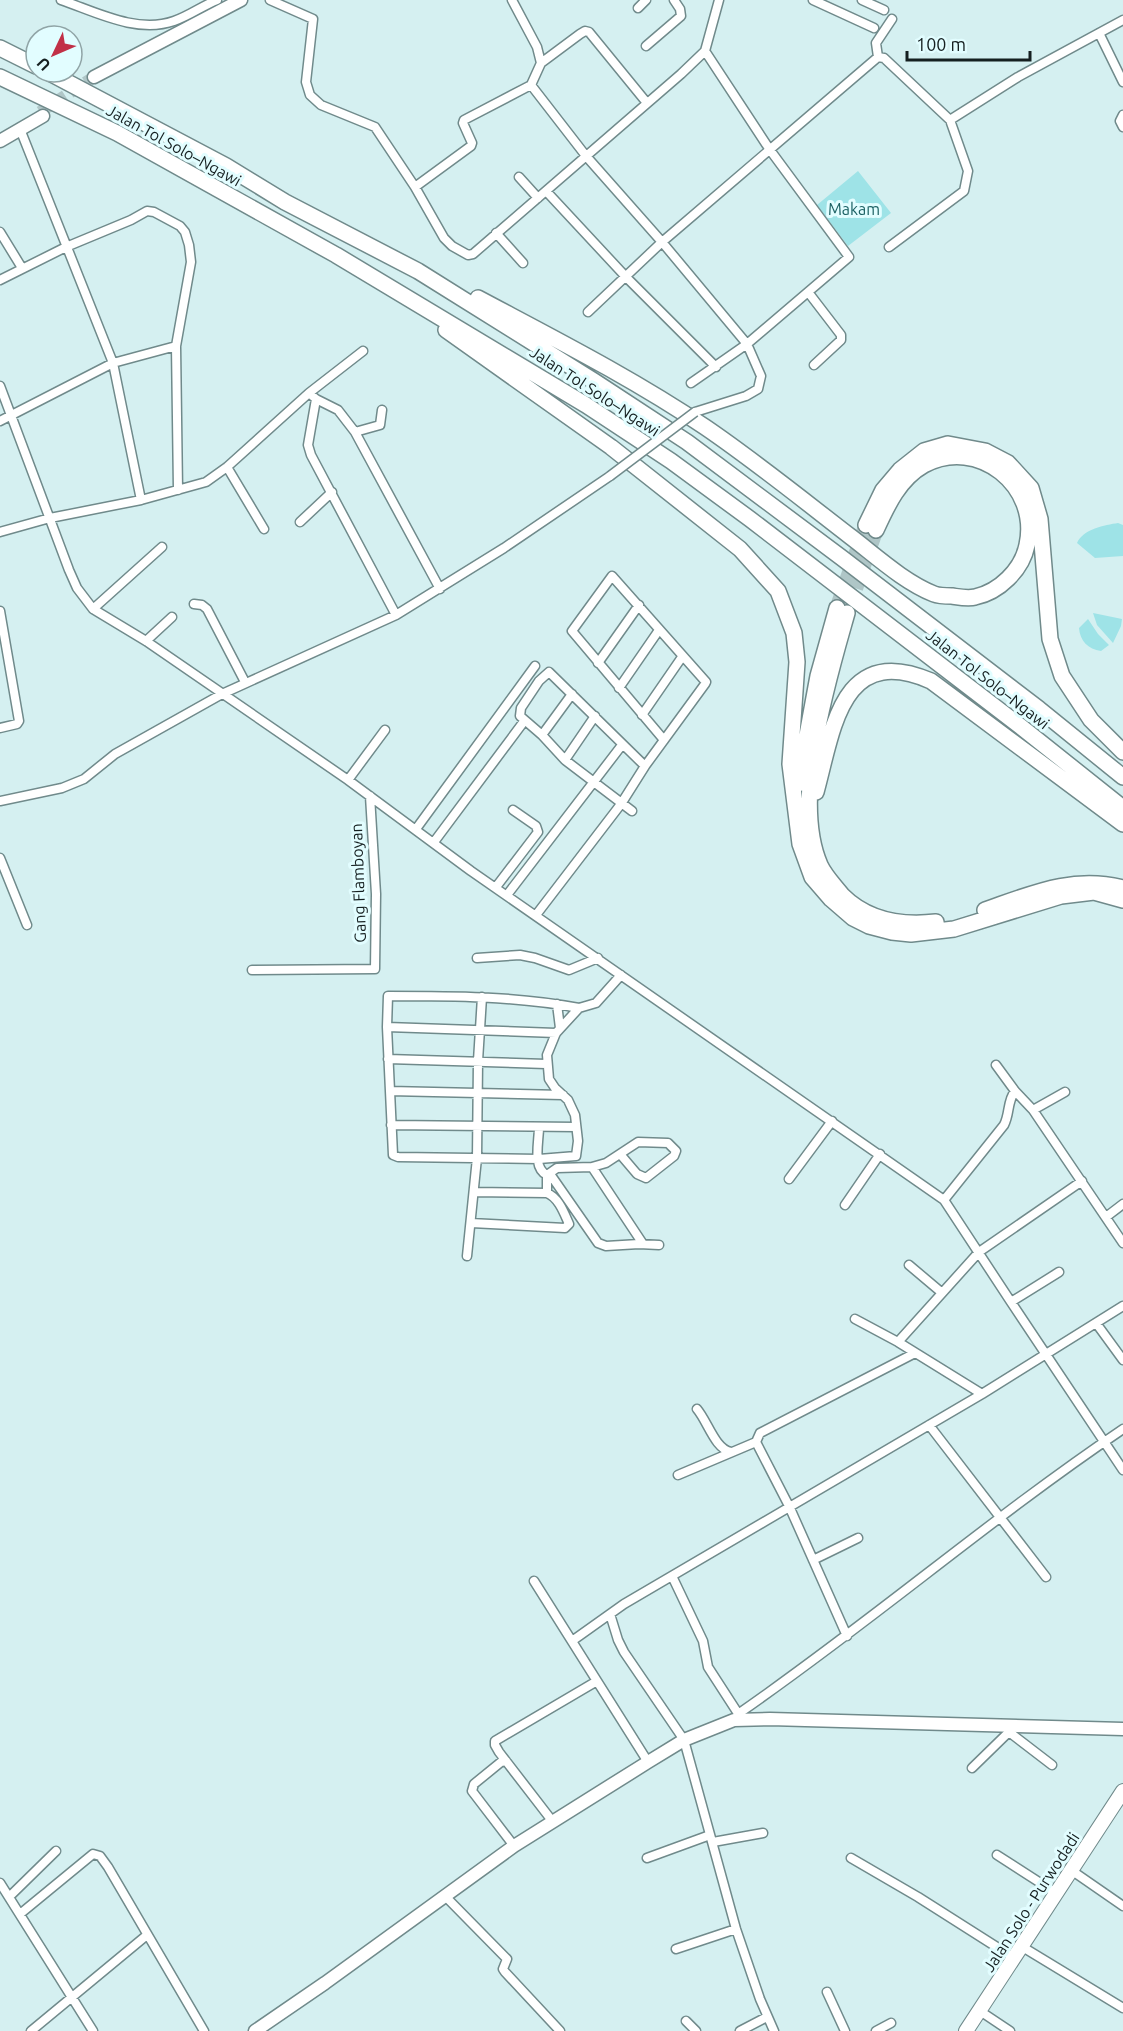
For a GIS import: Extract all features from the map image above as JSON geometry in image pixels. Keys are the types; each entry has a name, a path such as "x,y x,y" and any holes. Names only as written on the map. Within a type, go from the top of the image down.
{"highway":[{"path":"0,48 24,60"},
{"name":"Jalan Tol Solo–Ngawi","path":"0,77 117,133 362,270 586,405 671,461 922,649 1123,808"},
{"name":"Jalan Tol Solo–Ngawi","path":"71,84 226,166 285,202 418,271 687,442 940,632 1123,777"},
{"path":"362,270 611,447 740,549 778,591 794,633 797,662 790,764 800,844 812,877 831,899 869,926 911,934 954,929 1061,896 1094,892 1123,900"},
{"path":"418,271 456,287 602,363 705,427 894,571 935,594 973,598 999,586 1020,565 1027,546 1029,525 1024,500 1013,482 998,470 980,460 951,457 924,465 907,478 871,528 882,490 900,470 924,451 948,444 985,450 1014,468 1031,488 1040,519 1050,639 1062,676 1090,720 1123,752"},
{"path":"795,802 818,676 842,610 809,783 810,827 820,866 835,887 849,901 885,921 928,923 955,920 1044,890 1075,883 1105,884 1123,888"},
{"path":"810,814 843,700 860,682 878,673 892,671 914,674 931,681 1123,824"}],"main road":[{"name":"Jalan Solo - Purwodadi","path":"966,2031 1123,1791"}],"street":[{"path":"61,0 105,16 155,26 177,20 206,2 217,0"},
{"path":"98,78 241,0"},
{"path":"270,0 313,20 306,82 310,95 321,105 375,127 415,187 440,232 452,246 471,255 705,51 719,0"},
{"path":"512,0 530,33 541,63"},
{"path":"638,8 646,0"},
{"path":"646,46 681,16 680,9 674,0"},
{"path":"813,0 874,28"},
{"path":"862,0 884,10"},
{"path":"878,57 876,43 892,20"},
{"path":"950,120 1018,77 1123,21"},
{"path":"415,187 471,146 464,120 531,84 541,63 585,30 647,103"},
{"path":"1099,33 1123,82"},
{"path":"691,384 747,344 849,256 770,150 705,51"},
{"path":"878,57 884,58 950,120 968,171 964,191 889,247"},
{"path":"588,312 662,242 878,57"},
{"path":"0,801 62,788 84,779 115,754 222,694 396,615 504,548 610,476 695,412 746,396 758,389 761,376 747,344 586,156 531,84"},
{"path":"0,141 41,114"},
{"path":"1123,115 1120,121 1123,127"},
{"path":"25,125 66,247 113,363 141,500"},
{"path":"519,177 538,198"},
{"path":"546,191 626,277 716,367"},
{"path":"0,280 66,247 147,211 154,212 180,225 189,245 191,262 176,346 178,490"},
{"path":"0,232 22,268"},
{"path":"496,233 523,263"},
{"path":"808,292 841,336 838,344 814,365"},
{"path":"0,421 113,363 176,346"},
{"path":"0,532 50,518 141,500 206,482 227,467 309,393 363,351"},
{"path":"0,386 77,588 93,609 146,641 348,780 471,871 944,1200 1123,1470"},
{"path":"309,393 338,410 355,432 440,589"},
{"path":"316,399 308,445 311,455 396,615"},
{"path":"355,432 381,425 382,410"},
{"path":"227,467 264,529"},
{"path":"300,522 332,492"},
{"path":"93,609 162,546"},
{"path":"536,915 621,804 645,766 664,740 706,682 612,576 572,630 578,640 664,740"},
{"path":"194,604 202,605 207,609 245,682"},
{"path":"598,663 639,605"},
{"path":"0,617 19,721 17,724 0,729"},
{"path":"146,641 172,617"},
{"path":"619,688 659,630"},
{"path":"642,715 682,657"},
{"path":"416,829 535,666"},
{"path":"632,811 565,760 542,735 522,719 520,708 549,672 645,766"},
{"path":"542,735 572,694"},
{"path":"565,760 595,716"},
{"path":"434,842 522,724"},
{"path":"348,780 385,730"},
{"path":"507,895 622,745"},
{"name":"Gang Flamboyan","path":"252,970 375,969 376,894 370,796"},
{"path":"496,887 538,832 536,826 513,810"},
{"path":"0,858 27,925"},
{"path":"477,958 520,955 569,970 598,958"},
{"path":"579,1008 558,1030 549,1046 546,1064 549,1079 573,1110 578,1142 576,1156 539,1159 395,1157 391,1151 388,996 482,997 579,1008 596,1003 621,975"},
{"path":"467,1256 477,1158 477,1093 482,997"},
{"path":"557,1004 558,1030"},
{"path":"387,1027 558,1030"},
{"path":"388,1059 546,1064"},
{"path":"996,1065 1015,1091 1033,1110 1123,1243"},
{"path":"390,1091 563,1095"},
{"path":"944,1200 1004,1125 1008,1117 1009,1099 1015,1091"},
{"path":"1033,1110 1065,1092"},
{"path":"789,1179 832,1121"},
{"path":"391,1125 576,1127"},
{"path":"539,1127 538,1166 540,1170 548,1175 598,1243 606,1246 659,1245"},
{"path":"547,1193 548,1175 557,1168 592,1167 606,1163 638,1142 668,1143 676,1151 674,1156 646,1178 637,1174 620,1154"},
{"path":"844,1205 880,1154"},
{"path":"592,1167 643,1244"},
{"path":"898,1342 941,1292 980,1252 1082,1181"},
{"path":"471,1223 568,1226 569,1224 554,1196 547,1193 474,1192"},
{"path":"1106,1217 1123,1204"},
{"path":"909,1265 941,1292"},
{"path":"1011,1302 1059,1272"},
{"path":"572,1641 610,1614 672,1576 982,1394 1123,1306"},
{"path":"855,1319 898,1342 982,1394"},
{"path":"1096,1323 1123,1360"},
{"path":"678,1475 756,1442 760,1433 915,1353"},
{"path":"697,1409 705,1419 718,1445 731,1452"},
{"path":"929,1425 1046,1577"},
{"path":"255,2031 514,1846 684,1740 740,1716 999,1518 1123,1429"},
{"path":"756,1442 789,1506 847,1636"},
{"path":"813,1560 858,1538"},
{"path":"672,1576 703,1641 708,1667 740,1716"},
{"path":"534,1581 648,1762"},
{"path":"610,1614 624,1652 684,1740 736,1929 774,2031"},
{"path":"553,1822 506,1761 495,1741 597,1681"},
{"path":"740,1716 1012,1730 1123,1730"},
{"path":"1012,1730 1052,1765"},
{"path":"972,1768 1012,1730"},
{"path":"506,1761 501,1762 474,1784 472,1791 514,1846"},
{"path":"647,1858 711,1839 763,1833"},
{"path":"9,1897 56,1851"},
{"path":"20,1914 93,1854 99,1856 108,1867 204,2031"},
{"path":"997,1855 1056,1893"},
{"path":"851,1858 1123,2008"},
{"path":"1071,1870 1123,1906"},
{"path":"0,1883 93,2031"},
{"path":"445,1896 505,1957 505,1972 560,2031"},
{"path":"676,1949 736,1929"},
{"path":"31,2031 147,1935"},
{"path":"827,1992 844,2031"},
{"path":"980,2010 1010,2031"},
{"path":"740,2031 767,2017"},
{"path":"686,2021 696,2031"},
{"path":"876,2031 891,2023"}],"green space":[{"name":"Makam","path":"858,171 891,213 848,246 817,205"},
{"path":"1118,523 1123,525 1123,556 1095,558 1077,543 1089,531"},
{"path":"1093,613 1122,619 1113,643 1097,625"},
{"path":"1088,619 1109,645 1101,651 1089,646 1081,637 1079,628"}],"tunnel":[{"path":"40,112 94,77"},
{"path":"837,608 866,525"},
{"path":"848,610 876,530"}]}
